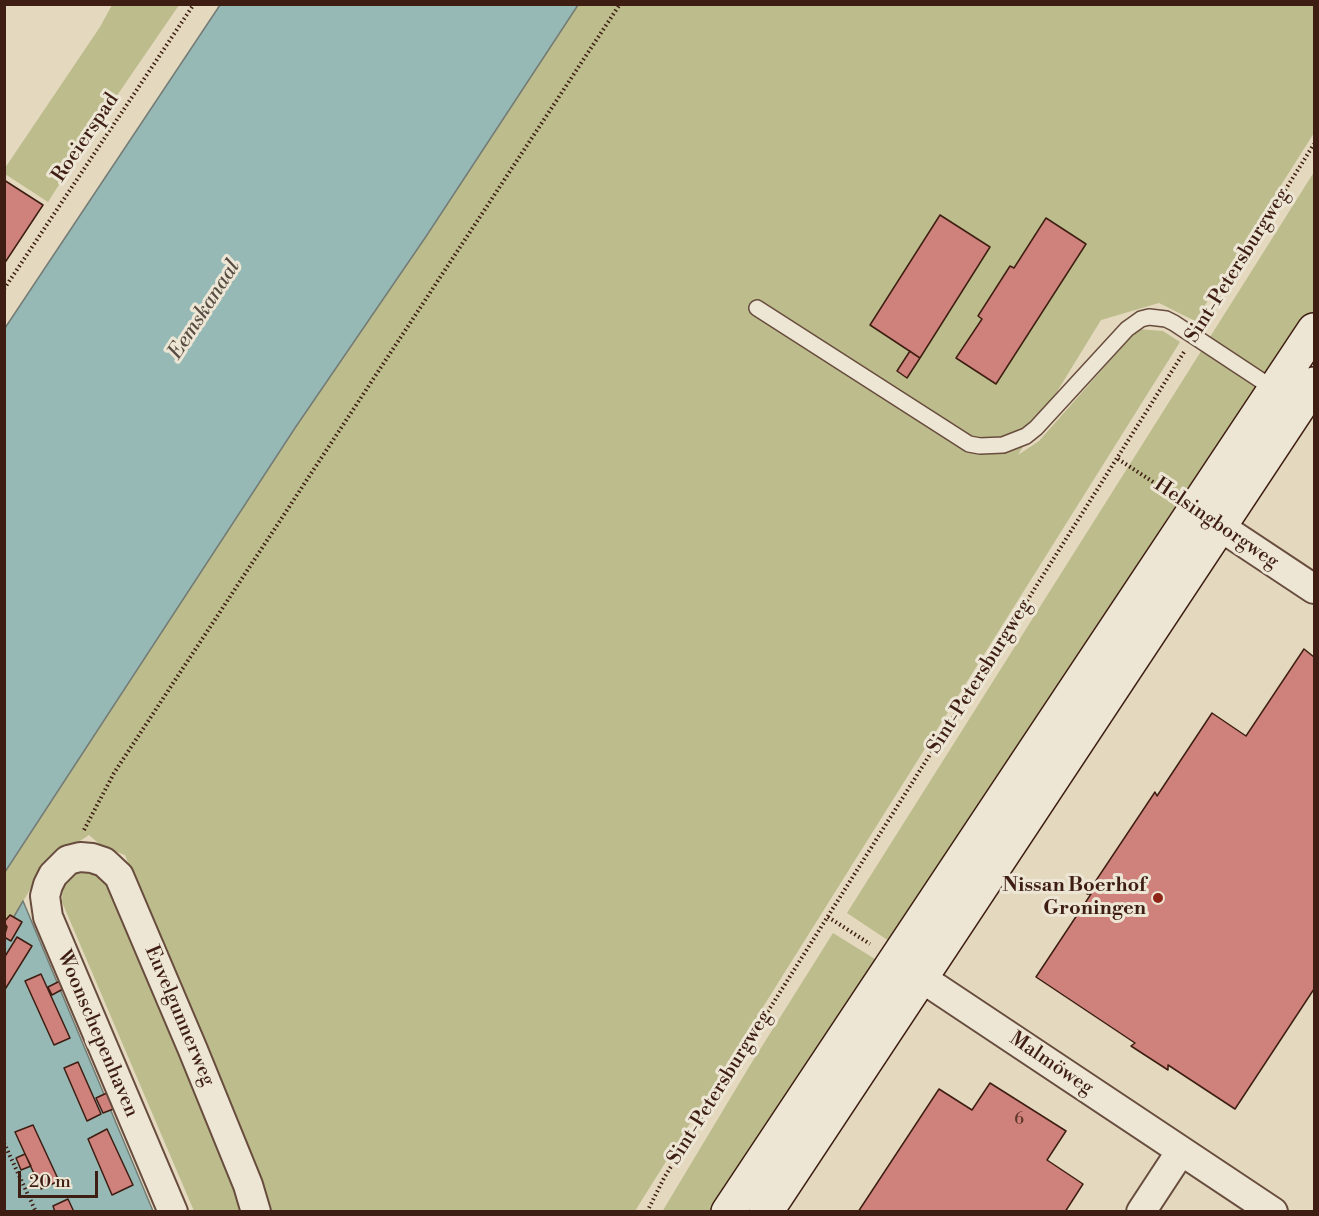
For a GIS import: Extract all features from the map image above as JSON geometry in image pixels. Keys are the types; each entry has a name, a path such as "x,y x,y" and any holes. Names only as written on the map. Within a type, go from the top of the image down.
{"street":[{"path":"728,1212 894,960 1296,393 1314,330"},
{"path":"766,1212 921,978 1207,518"},
{"name":"Helsingborgweg","path":"1207,518 1314,589"},
{"name":"Euvelgunnerweg","path":"68,860 80,857 92,858 104,862 119,876 193,1050 248,1185 256,1212"},
{"name":"Woonschepenhaven","path":"68,860 52,875 48,885 45,896 48,917 172,1212"},
{"name":"Malmöweg","path":"894,960 1273,1212"},
{"path":"1141,1212 1181,1151"}],"lane":[{"path":"757,308 969,444 980,446 1003,445 1026,436 1127,329 1149,317 1166,319 1296,393"}],"path":[{"name":"Roeierspad","path":"4,289 194,4"},
{"path":"68,860 114,773 620,4"},
{"name":"Sint-Petersburgweg","path":"647,1212 664,1178 694,1129 1118,459 1314,144"},
{"name":"Helsingborgweg","path":"1118,459 1207,518"},
{"path":"828,917 894,960"},
{"path":"4,1143 36,1212"}],"green space":[{"path":"112,5 179,5 105,113 48,202 5,174 5,168 100,27"},
{"path":"578,5 1314,5 1314,133 1195,321 1159,303 1101,320 1018,455 1039,441 1138,329 1163,331 1180,342 635,1211 271,1211 125,855 103,847 89,835 45,864 5,932 5,872 295,428 427,235"},
{"path":"1314,172 1314,314 895,945 847,913"},
{"path":"93,868 105,879 244,1211 194,1211 62,902 63,885 70,873"},
{"path":"833,933 883,964 718,1211 662,1212 749,1067"}],"water":[{"name":"Eemskanaal","path":"220,5 578,5 427,235 295,428 5,872 5,328"},
{"path":"23,901 153,1211 5,1212 5,932"}],"building":[{"path":"4,180 43,205 4,264"},
{"path":"940,215 990,247 920,358 870,325"},
{"path":"1046,218 1086,244 996,384 956,358 982,319 978,316 1010,266 1014,268"},
{"path":"910,351 920,358 907,378 897,371"},
{"path":"1304,649 1314,657 1314,989 1235,1109 1168,1065 1168,1070 1131,1046 1135,1043 1036,977 1091,894 1087,894 1155,792 1157,796 1212,713 1246,736"},
{"path":"10,915 22,922 11,941 4,937 7,927 4,922"},
{"path":"17,937 32,946 4,991 4,958"},
{"path":"41,974 70,1038 54,1045 25,981"},
{"path":"60,981 63,989 52,995 48,987"},
{"path":"78,1062 101,1114 87,1121 64,1068"},
{"path":"990,1083 1066,1131 1047,1160 1083,1184 1065,1212 858,1212 939,1089 972,1110"},
{"path":"109,1092 116,1108 103,1113 96,1098"},
{"path":"33,1125 59,1181 41,1189 15,1132"},
{"path":"107,1129 133,1185 112,1195 88,1139"},
{"path":"25,1154 31,1166 21,1170 16,1158"},
{"path":"68,1199 74,1212 55,1212 53,1206"}],"place":[{"name":"Nissan Boerhof Groningen","path":"1158,898"}]}
